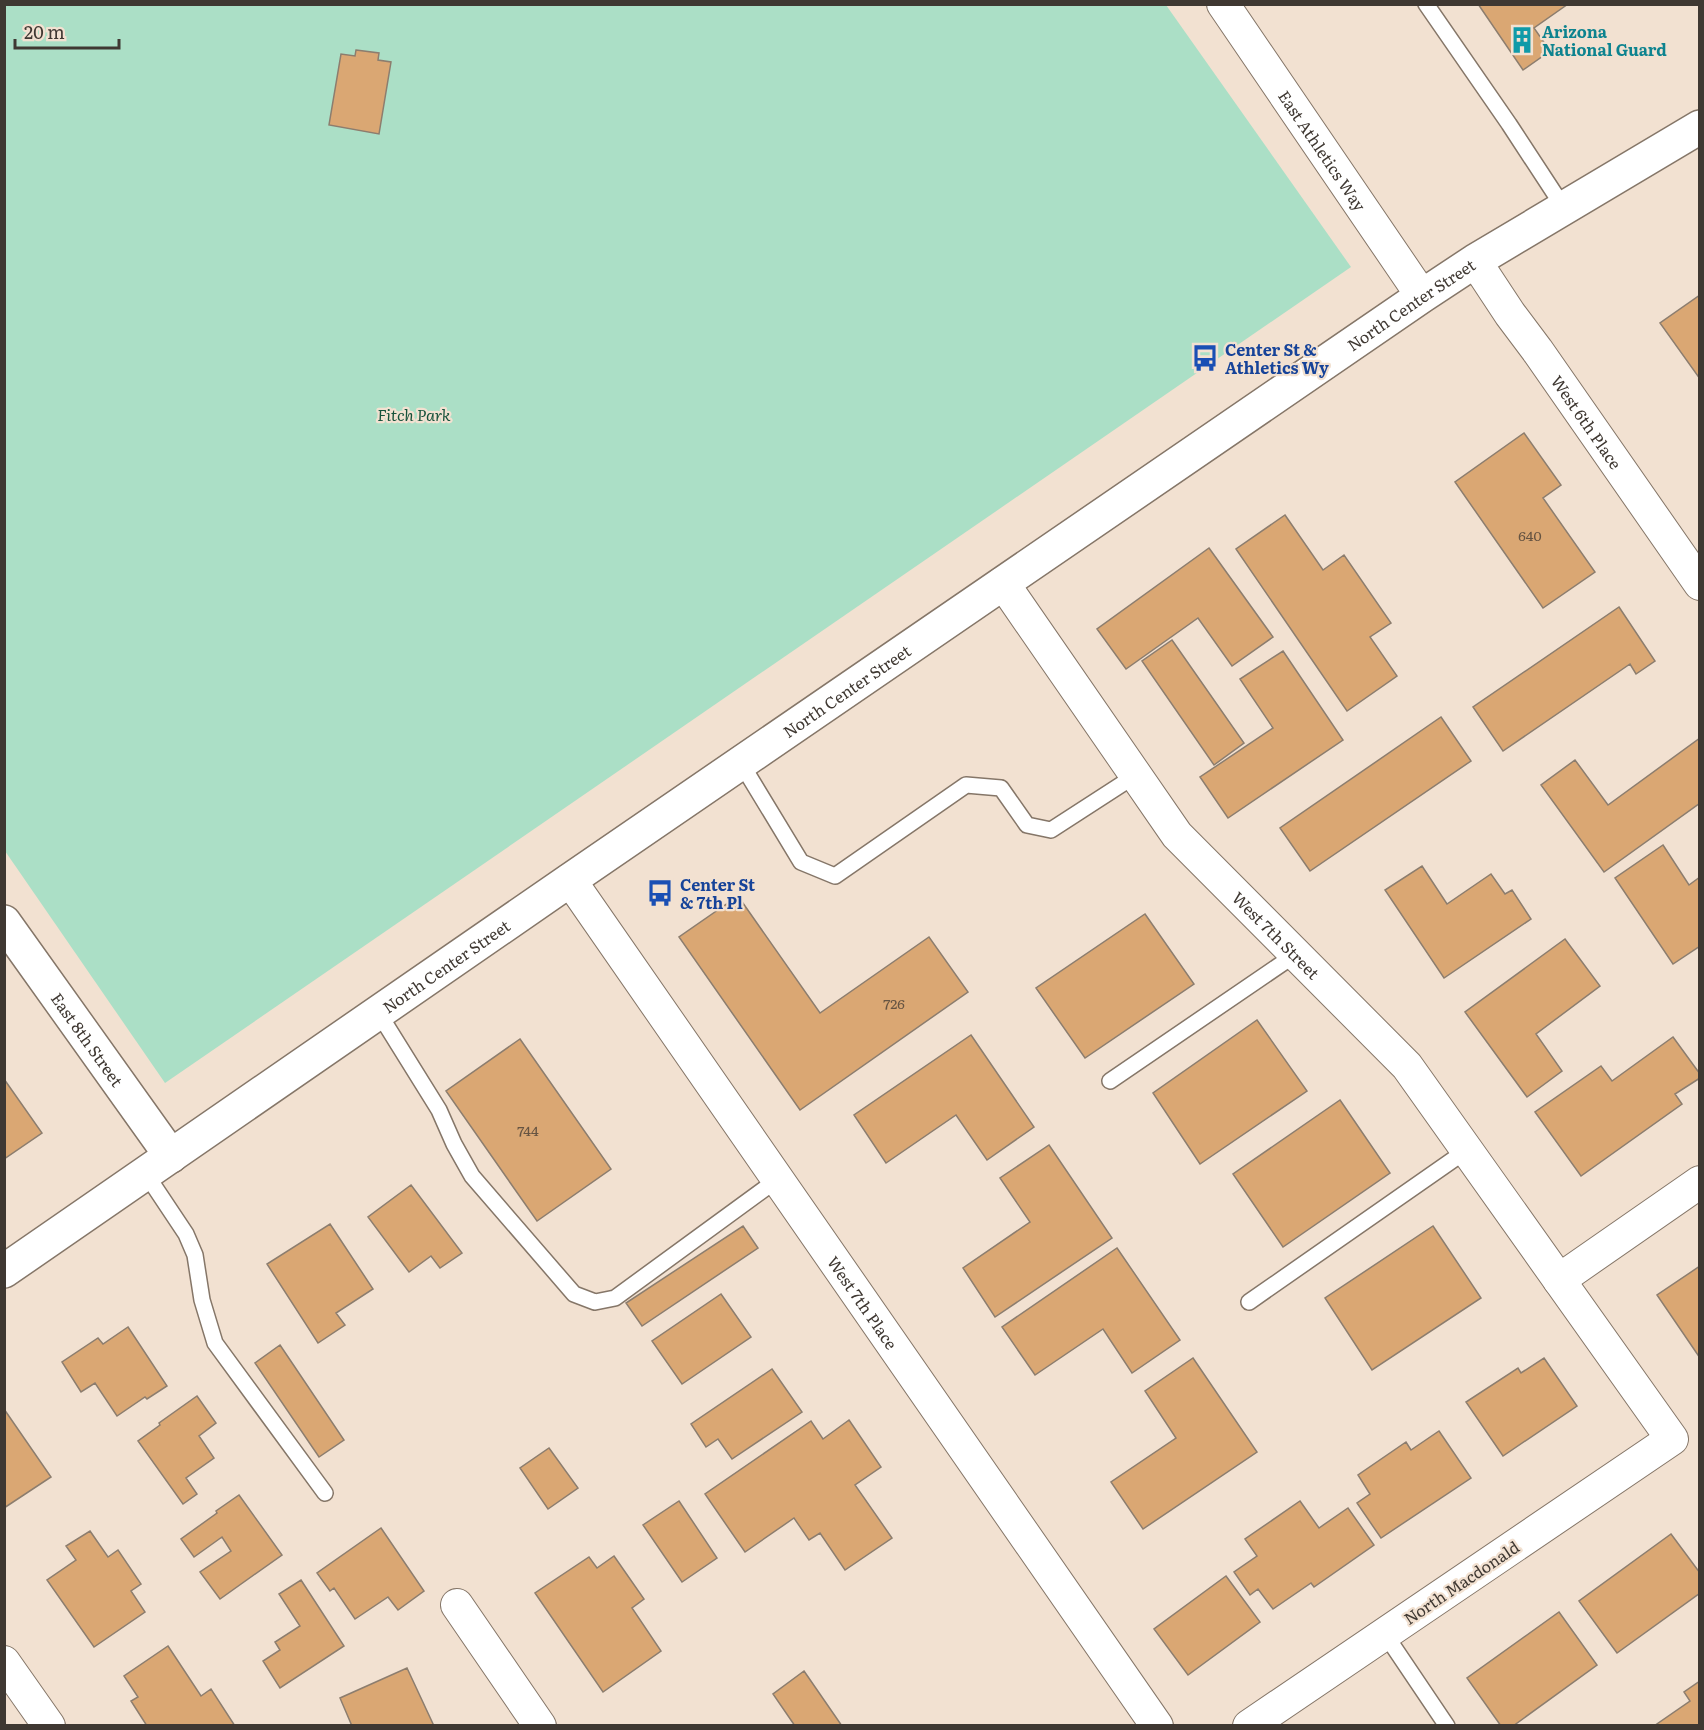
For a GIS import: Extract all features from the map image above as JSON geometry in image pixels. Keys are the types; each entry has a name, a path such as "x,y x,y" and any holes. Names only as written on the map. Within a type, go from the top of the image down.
{"street":[{"name":"East Athletics Way","path":"1223,4 1422,296"},
{"name":"North Center Street","path":"4,1271 1422,296 1475,261 1700,126"},
{"name":"West 6th Place","path":"1475,261 1700,584"},
{"name":"West 7th Street","path":"1003,583 1177,835 1407,1066 1672,1439"},
{"name":"West 7th Place","path":"570,880 1157,1725"},
{"name":"East 8th Street","path":"4,922 159,1165"},
{"path":"1559,1280 1700,1182"},
{"name":"North Macdonald","path":"1249,1725 1672,1439"},
{"path":"457,1605 540,1725"},
{"path":"4,1662 49,1725"}],"lane":[{"path":"1426,4 1564,208"},
{"path":"741,763 801,862 835,876 966,785 1001,788 1027,825 1051,830 1136,775"},
{"path":"1110,1081 1296,954"},
{"path":"378,1012 439,1110 472,1176 574,1294 595,1302 615,1298 778,1179"},
{"path":"1249,1302 1467,1150"},
{"path":"159,1165 195,1255 202,1300 215,1343 325,1493"},
{"path":"1385,1634 1447,1725"}],"green space":[{"name":"Fitch Park","path":"4,5 1166,5 1351,267 165,1083 5,851"}],"building":[{"name":"Arizona National Guard","path":"1478,4 1568,4 1534,28 1550,51 1523,70"},
{"path":"356,50 379,53 378,60 391,62 379,134 329,125 341,54 355,56"},
{"path":"1700,295 1700,379 1660,323"},
{"path":"1524,433 1561,485 1543,498 1595,572 1543,608 1455,482"},
{"path":"1285,515 1323,570 1344,555 1391,623 1370,637 1397,676 1347,711 1236,549"},
{"path":"1209,548 1273,637 1232,666 1198,618 1126,669 1097,629"},
{"path":"1619,607 1655,661 1636,674 1630,664 1503,751 1473,707"},
{"path":"1172,640 1244,743 1214,765 1142,661"},
{"path":"1283,651 1343,740 1228,818 1200,777 1273,728 1240,679"},
{"path":"1441,717 1471,761 1310,871 1280,828"},
{"path":"1700,738 1700,803 1604,872 1541,785 1575,760 1608,805"},
{"path":"1663,845 1689,885 1700,877 1700,946 1673,964 1615,878"},
{"path":"1422,866 1447,904 1491,874 1505,894 1512,890 1531,919 1444,978 1385,890"},
{"path":"738,896 820,1013 929,937 968,992 800,1110 679,937"},
{"path":"1145,914 1194,984 1085,1058 1036,988"},
{"path":"1565,939 1600,986 1536,1034 1562,1071 1527,1097 1465,1012"},
{"path":"1257,1020 1307,1091 1200,1164 1153,1093"},
{"path":"971,1035 1034,1127 987,1160 956,1115 886,1163 854,1115"},
{"path":"1673,1037 1700,1074 1700,1078 1675,1094 1682,1104 1581,1176 1535,1112 1601,1066 1612,1081"},
{"path":"520,1039 611,1169 537,1221 446,1091"},
{"path":"4,1079 42,1133 4,1159"},
{"path":"1340,1100 1390,1173 1283,1247 1233,1174"},
{"path":"1049,1145 1112,1238 995,1317 963,1268 1030,1222 1000,1178"},
{"path":"411,1185 462,1253 440,1268 431,1256 409,1272 368,1217"},
{"path":"330,1224 373,1289 336,1313 345,1325 318,1343 267,1264"},
{"path":"743,1226 758,1248 642,1326 626,1303"},
{"path":"1433,1226 1481,1298 1372,1370 1325,1298"},
{"path":"1117,1248 1180,1340 1132,1373 1103,1329 1035,1375 1002,1327"},
{"path":"1700,1266 1700,1358 1657,1295"},
{"path":"721,1294 751,1337 682,1384 652,1341"},
{"path":"128,1327 167,1386 147,1399 145,1397 117,1416 95,1383 81,1392 62,1362 98,1338 103,1344"},
{"path":"280,1345 344,1440 319,1457 255,1363"},
{"path":"1193,1358 1257,1452 1143,1529 1111,1482 1176,1438 1145,1391"},
{"path":"1544,1358 1577,1406 1503,1456 1466,1402 1518,1368 1521,1373"},
{"path":"772,1369 802,1412 732,1459 718,1439 706,1447 691,1424"},
{"path":"197,1396 216,1423 199,1436 214,1458 186,1478 197,1494 183,1504 138,1441"},
{"path":"4,1409 51,1477 4,1508"},
{"path":"849,1420 881,1467 855,1485 892,1538 845,1570 820,1533 809,1540 794,1518 745,1552 705,1494 811,1421 823,1439"},
{"path":"1439,1431 1471,1478 1381,1538 1357,1503 1370,1494 1358,1475 1406,1442 1411,1450"},
{"path":"549,1448 578,1488 548,1509 520,1468"},
{"path":"239,1495 282,1555 220,1599 200,1572 231,1551 222,1537 194,1557 181,1539"},
{"path":"679,1501 717,1558 682,1582 643,1525"},
{"path":"1300,1501 1319,1528 1348,1508 1374,1545 1314,1587 1311,1583 1273,1609 1258,1589 1250,1595 1234,1572 1257,1556 1245,1539"},
{"path":"381,1528 424,1591 398,1610 388,1597 355,1619 334,1588 330,1591 317,1573"},
{"path":"90,1531 108,1557 118,1550 141,1584 131,1591 145,1612 94,1647 47,1580 76,1560 66,1546"},
{"path":"1671,1534 1700,1573 1700,1593 1617,1653 1579,1601"},
{"path":"614,1556 644,1599 632,1608 661,1651 603,1692 535,1593 589,1557 597,1568"},
{"path":"1226,1576 1260,1622 1188,1675 1154,1629"},
{"path":"301,1580 344,1646 280,1688 263,1661 280,1650 275,1642 300,1626 279,1594"},
{"path":"1559,1612 1597,1665 1513,1726 1501,1726 1467,1678"},
{"path":"168,1646 201,1696 211,1689 235,1726 147,1726 131,1701 138,1697 124,1676"},
{"path":"407,1668 434,1726 352,1726 340,1698"},
{"path":"804,1671 842,1726 795,1726 773,1694"},
{"path":"1700,1681 1700,1726 1654,1726 1690,1701 1684,1692"}],"place":[{"name":"Arizona National Guard","path":"1522,40"},
{"name":"Center St & Athletics Wy","path":"1205,358"},
{"name":"Center St & 7th Pl","path":"660,893"}]}
